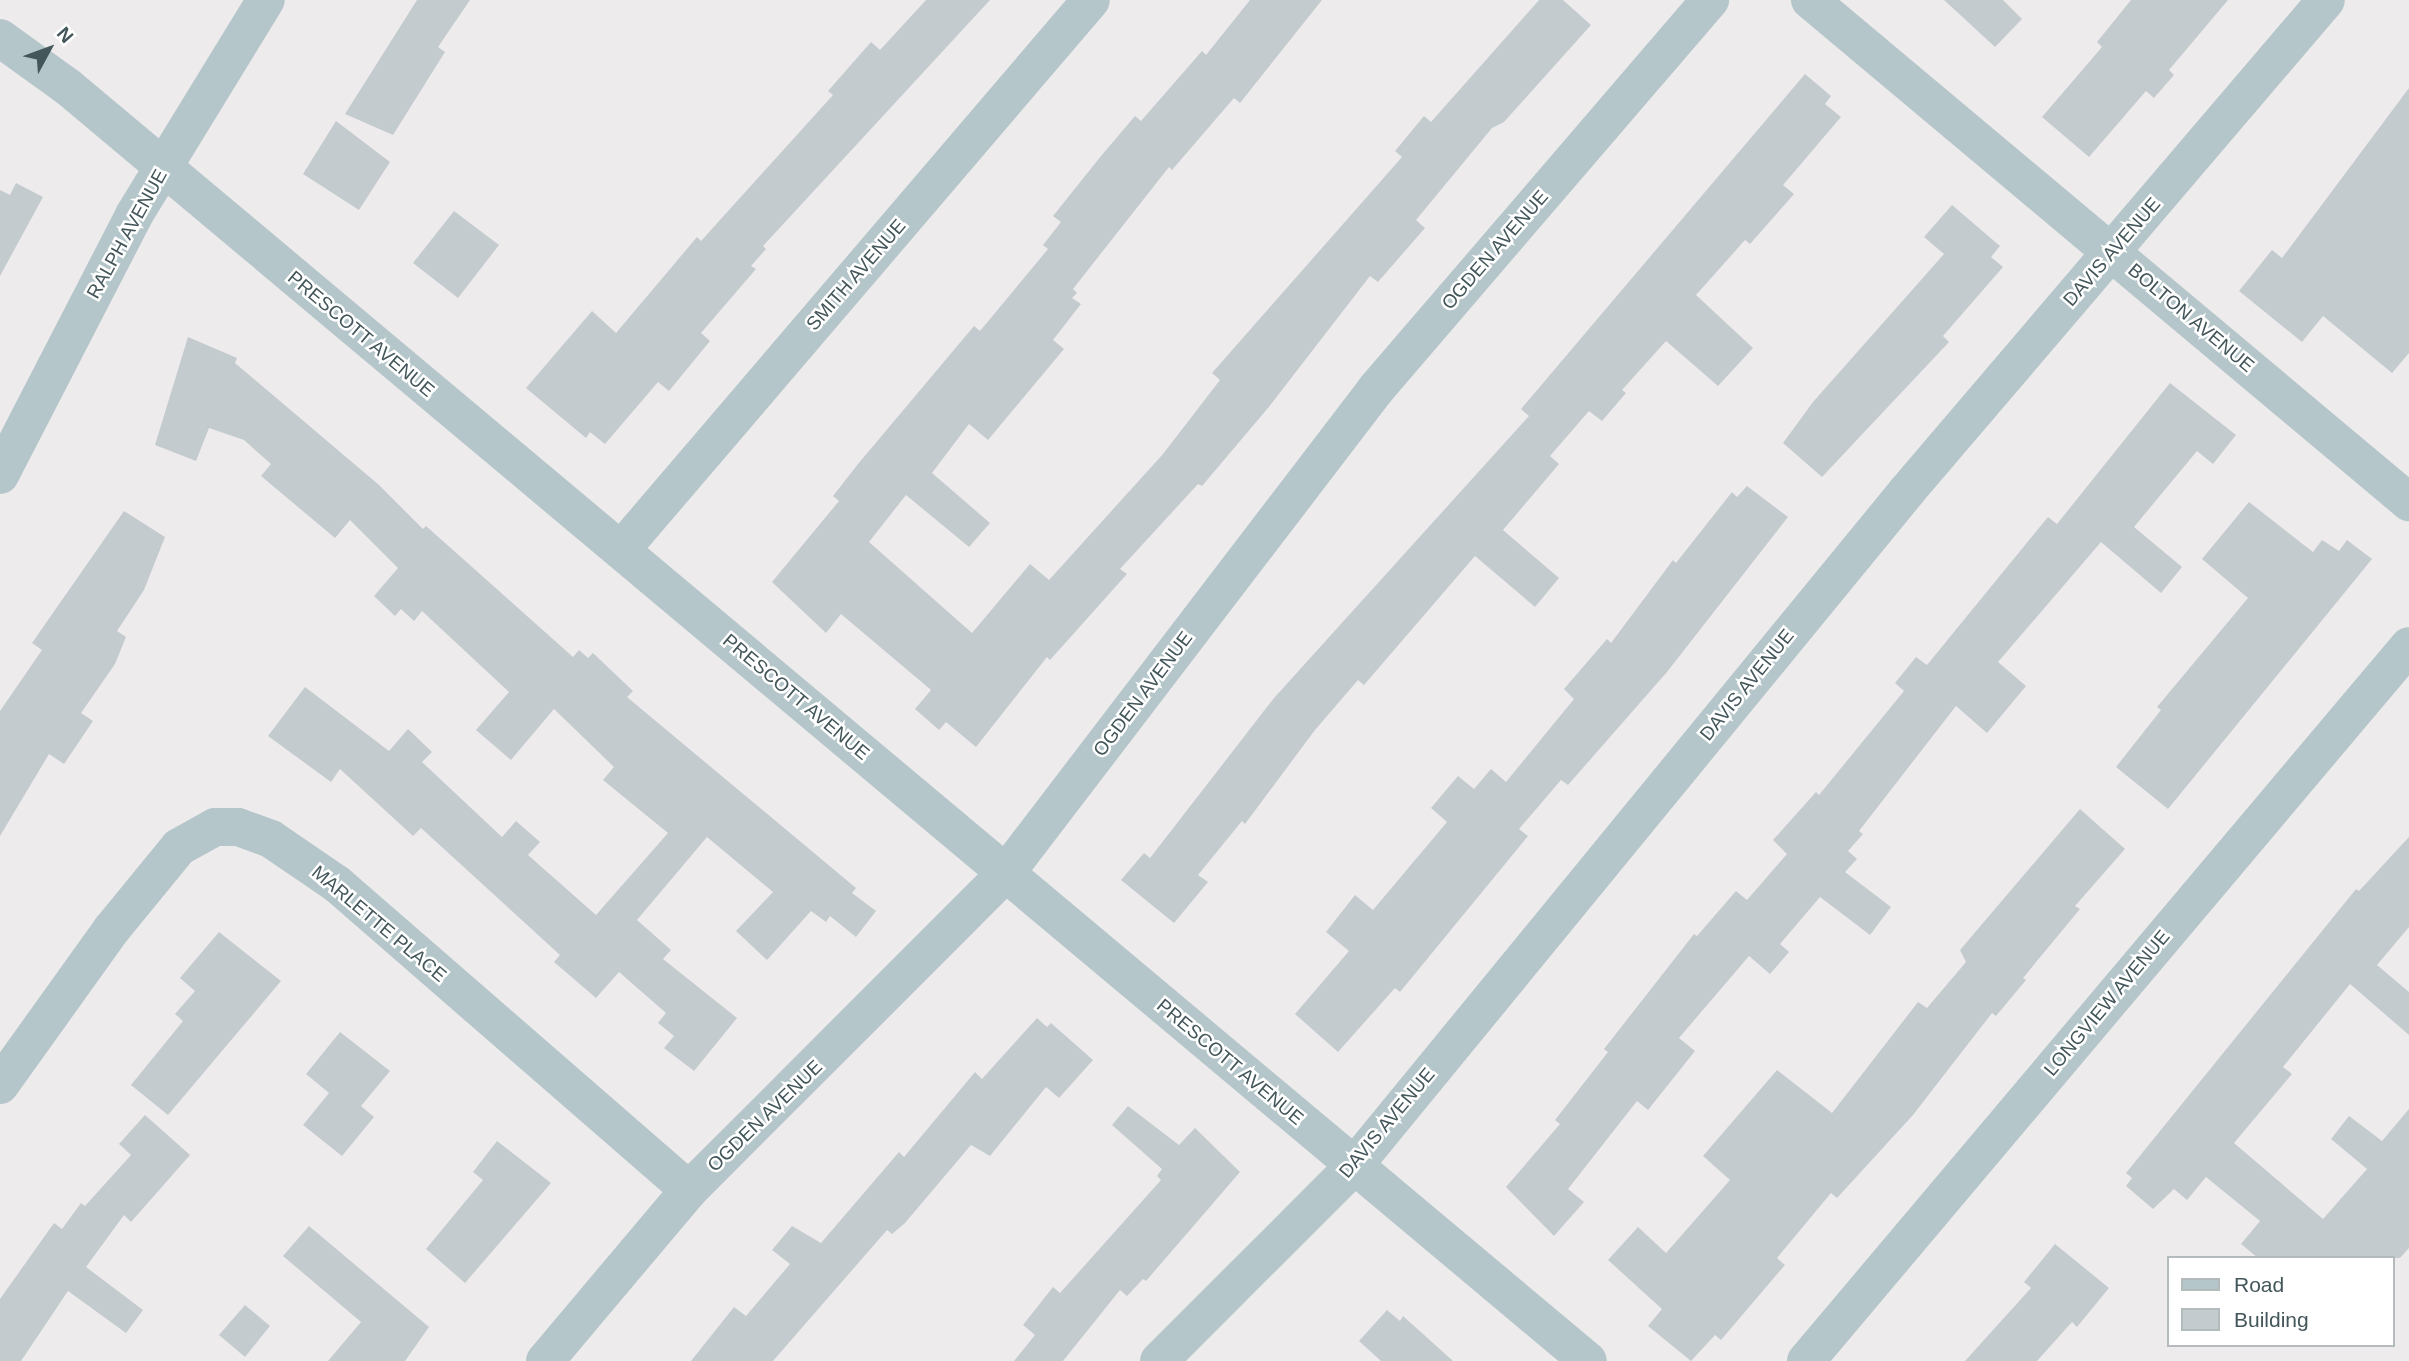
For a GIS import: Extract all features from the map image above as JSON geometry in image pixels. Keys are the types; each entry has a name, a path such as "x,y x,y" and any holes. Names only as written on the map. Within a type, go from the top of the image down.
{"street":[{"name":"RALPH AVENUE","path":"0,475 134,215 266,0"},
{"name":"SMITH AVENUE","path":"621,550 1091,0"},
{"name":"OGDEN AVENUE","path":"545,1361 689,1190 1006,873 1376,389 1710,0"},
{"name":"BOLTON AVENUE","path":"1810,0 2409,502"},
{"name":"DAVIS AVENUE","path":"1159,1361 1353,1167 1898,502 2326,0"},
{"name":"PRESCOTT AVENUE","path":"0,38 68,87 1353,1167 1588,1361"},
{"name":"LONGVIEW AVENUE","path":"1805,1361 2409,646"},
{"name":"MARLETTE PLACE","path":"0,1085 111,930 178,848 215,827 238,827 271,839 337,884 689,1190"}],"building":[{"path":"417,0 470,0 438,47 445,52 393,135 345,114"},
{"path":"926,0 990,0 763,246 766,249 751,266 756,269 701,333 710,341 669,391 658,382 605,444 590,432 586,438 526,388 592,311 616,333 697,237 701,241 833,95 828,91 871,42 880,50"},
{"path":"1250,0 1322,0 1240,103 1234,98 1172,170 1169,167 1073,289 1077,293 1072,298 1081,304 1053,340 1064,349 988,440 969,424 932,473 990,523 969,547 906,495 869,542 972,633 1030,564 1049,580 1163,454 1220,380 1212,373 1402,157 1395,151 1424,116 1431,122 1539,0 1563,0 1591,25 1504,122 1492,128 1416,220 1425,228 1378,282 1370,276 1268,408 1202,486 1198,484 1120,569 1127,574 1050,660 1047,657 976,747 946,722 939,730 915,709 931,690 841,614 826,633 772,582 839,501 833,496 858,464 974,326 980,331 1048,249 1043,245 1061,222 1053,216 1101,156 1135,116 1141,121 1202,51 1206,55"},
{"path":"1944,0 2003,0 2022,19 1995,47"},
{"path":"2131,0 2228,0 2169,70 2174,75 2154,98 2146,91 2089,157 2042,117 2102,47 2097,42"},
{"path":"1805,74 1831,96 1825,104 1841,117 1783,185 1794,194 1750,244 1745,240 1696,295 1753,348 1718,386 1666,341 1622,390 1626,393 1602,421 1589,411 1550,456 1559,464 1503,530 1559,578 1535,607 1475,556 1364,685 1358,680 1315,730 1245,824 1242,821 1198,875 1208,882 1174,923 1121,880 1144,853 1150,858 1274,698 1529,416 1521,409"},
{"path":"2409,88 2409,353 2392,373 2323,316 2302,342 2239,291 2272,250 2282,258"},
{"path":"336,121 390,162 359,210 303,174"},
{"path":"16,183 43,197 0,276 0,190 10,195"},
{"path":"1952,205 2000,246 1991,257 2003,267 1943,336 1949,342 1822,477 1783,443 1813,402 1944,254 1924,237"},
{"path":"454,211 499,245 458,298 413,263"},
{"path":"188,337 237,358 235,363 379,485 423,529 426,526 573,657 579,650 588,658 593,653 633,691 627,697 856,888 852,893 876,911 856,937 830,916 826,922 811,911 767,960 736,931 773,892 707,837 637,920 671,950 663,959 737,1018 694,1071 664,1048 674,1036 658,1023 666,1013 619,972 596,998 554,962 560,955 421,828 413,836 340,769 331,782 268,736 305,687 389,751 408,729 432,752 422,762 502,837 516,821 540,842 528,855 596,915 668,833 603,780 614,767 554,709 511,760 476,730 509,692 422,611 414,621 401,609 395,616 374,596 398,568 350,520 335,538 261,476 271,464 244,440 209,428 196,461 155,445"},
{"path":"2170,383 2236,435 2213,464 2197,451 2134,527 2182,567 2161,593 2101,542 1998,662 2026,686 1987,733 1956,706 1859,831 1863,834 1848,851 1857,859 1845,872 1891,907 1870,935 1820,897 1780,944 1789,952 1770,974 1749,956 1679,1038 1695,1051 1648,1110 1637,1101 1568,1189 1584,1202 1554,1236 1506,1187 1560,1124 1555,1120 1608,1052 1604,1049 1694,934 1697,936 1736,891 1747,900 1787,854 1773,840 1816,792 1819,795 1904,691 1895,683 1916,657 1927,665 2048,517 2057,524"},
{"path":"1747,486 1788,517 1667,672 1568,785 1561,780 1519,829 1528,836 1400,992 1395,988 1338,1052 1295,1014 1349,951 1326,932 1355,895 1373,910 1447,822 1431,808 1458,776 1474,789 1491,769 1506,782 1574,699 1564,689 1607,639 1611,643 1673,560 1676,563 1732,492 1737,497"},
{"path":"2249,502 2313,552 2322,540 2339,551 2347,540 2372,559 2168,809 2116,767 2161,710 2157,707 2248,598 2202,559"},
{"path":"124,511 165,537 144,590 117,631 126,637 115,664 81,713 93,721 64,764 49,754 0,836 0,711 42,650 32,643"},
{"path":"2080,809 2125,849 2075,906 2080,909 2023,978 2026,980 1996,1016 1992,1013 1913,1115 1837,1198 1831,1193 1777,1258 1785,1265 1721,1340 1715,1335 1691,1361 1648,1326 1662,1309 1608,1260 1638,1227 1666,1253 1730,1180 1703,1156 1777,1070 1832,1113 1918,1002 1927,1008 1966,962 1960,950"},
{"path":"2409,837 2409,927 2377,965 2409,992 2409,1035 2350,984 2283,1067 2292,1074 2234,1143 2323,1219 2367,1169 2331,1139 2349,1116 2382,1141 2409,1109 2409,1248 2400,1258 2256,1256 2241,1244 2260,1221 2206,1177 2187,1200 2174,1189 2153,1209 2126,1186 2132,1178 2126,1173 2356,889 2359,891"},
{"path":"219,932 281,981 168,1115 131,1085 183,1021 175,1014 195,991 180,978"},
{"path":"1037,1018 1047,1027 1051,1023 1093,1060 1059,1098 1046,1087 990,1156 971,1145 905,1223 892,1234 887,1230 773,1361 691,1361 734,1307 746,1316 790,1264 772,1250 792,1226 821,1243 899,1152 904,1157 975,1072 982,1079"},
{"path":"340,1032 390,1071 361,1106 374,1117 342,1156 303,1125 329,1093 306,1074"},
{"path":"1128,1106 1179,1145 1195,1128 1240,1172 1146,1281 1143,1279 1127,1296 1120,1290 1063,1361 1014,1361 1035,1335 1023,1325 1053,1287 1060,1293 1161,1180 1157,1176 1162,1169 1112,1125"},
{"path":"145,1115 190,1155 131,1222 124,1215 86,1267 143,1310 126,1333 68,1291 21,1361 0,1361 0,1299 54,1223 62,1229 81,1203 85,1206 131,1155 119,1144"},
{"path":"497,1141 551,1183 465,1283 426,1249 483,1180 473,1172"},
{"path":"309,1226 429,1327 405,1361 328,1361 361,1322 283,1256"},
{"path":"2055,1244 2109,1288 2077,1327 2072,1322 2037,1361 1965,1361 2031,1288 2024,1282"},
{"path":"245,1305 270,1326 245,1357 219,1335"},
{"path":"1387,1310 1400,1321 1403,1316 1453,1361 1381,1361 1359,1341"}]}
